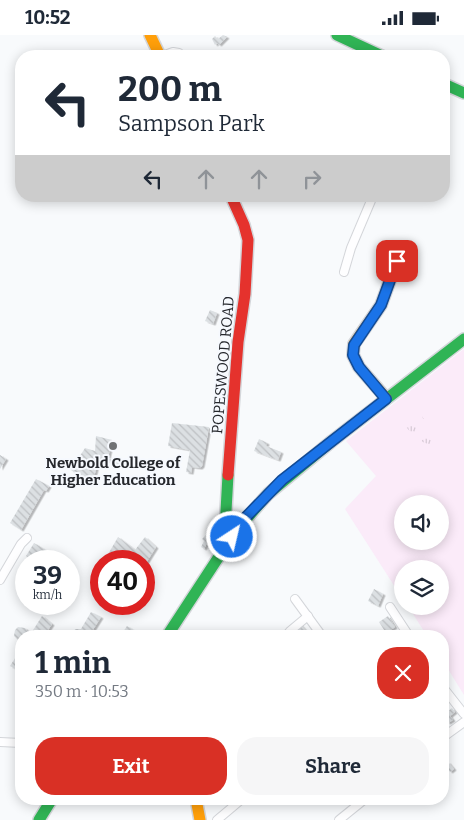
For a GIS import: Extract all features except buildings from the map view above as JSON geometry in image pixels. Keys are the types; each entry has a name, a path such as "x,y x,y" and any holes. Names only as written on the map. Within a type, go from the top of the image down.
{"street":[{"path":"150,35 158,50"},
{"path":"337,35 369,50"},
{"path":"450,87 464,93"},
{"name":"POPESWOOD ROAD","path":"232,537 225,529 238,342 245,294 248,240 244,225 234,202"},
{"path":"344,273 351,248 370,202"},
{"path":"386,399 359,367 353,355 353,350 354,345 381,305 397,261"},
{"path":"172,630 232,537 250,513 282,480 464,339"},
{"path":"0,580 21,544 27,538"},
{"path":"295,599 318,630"},
{"path":"390,607 405,630"},
{"path":"291,630 308,616"},
{"path":"449,695 464,714"},
{"path":"449,733 464,722"},
{"path":"0,742 15,743"},
{"path":"39,820 48,805"},
{"path":"197,805 200,820"},
{"path":"217,820 235,805"},
{"path":"339,820 358,805"}],"green space":[{"path":"464,349 464,695 449,671 449,630 423,630 414,615 449,615 449,560 394,560 394,586 345,509 376,476 346,441"},
{"path":"421,415 443,446 440,449 418,440 406,427"}],"traffic: fast":[{"path":"337,35 369,50"},
{"path":"450,87 464,93"},
{"path":"171,630 235,532 268,494 332,441 464,339"},
{"path":"228,475 225,529 232,537"},
{"path":"39,820 48,805"}],"traffic: slow":[{"path":"150,35 157,50"},
{"path":"386,398 359,367 353,355 354,344 381,305 397,261"},
{"path":"197,805 200,820"}],"traffic: jam":[{"path":"228,475 238,342 245,294 248,240 244,225 234,202"}],"place":[{"name":"Newbold College of Higher Education","path":"113,446"}],"route":[{"path":"232,537 244,519 282,480 386,399 359,367 353,355 354,345 381,305 397,261"}]}
